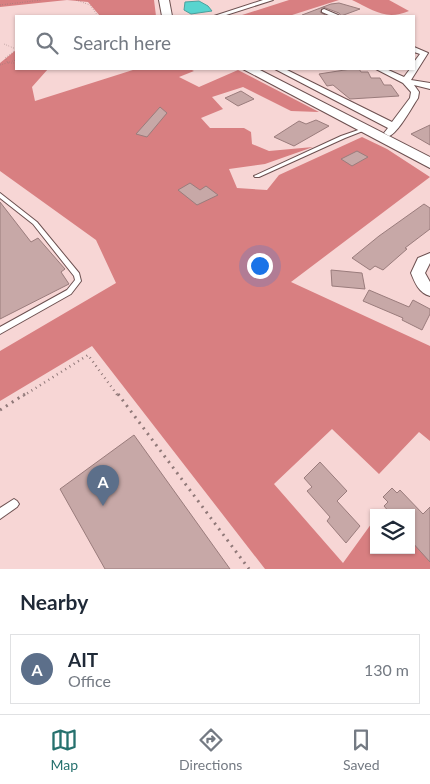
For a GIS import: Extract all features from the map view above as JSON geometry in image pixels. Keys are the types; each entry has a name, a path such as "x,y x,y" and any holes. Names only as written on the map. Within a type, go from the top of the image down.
{"street":[{"path":"164,0 167,15"},
{"path":"220,15 270,0"},
{"path":"324,11 334,15"},
{"path":"415,68 427,50"},
{"path":"252,70 430,163"},
{"path":"281,70 394,127"},
{"path":"382,70 406,80 430,86"},
{"path":"406,80 413,70"},
{"path":"384,139 414,98 415,92 406,80"},
{"path":"430,258 423,261 418,273 422,283 430,291"}],"lane":[{"path":"257,176 343,137 366,130"},
{"path":"0,195 35,223 78,275 78,281 69,292 0,331"},
{"path":"0,514 14,504"}],"path":[{"path":"0,6 42,0"},
{"path":"76,0 90,5 97,15"},
{"path":"4,44 15,50"},
{"path":"8,63 5,58 15,51"},
{"path":"0,65 15,60"},
{"path":"8,63 15,63"},
{"path":"0,410 88,355 249,569"}],"shaded area":[{"path":"0,0 67,0 0,7"},
{"path":"67,0 154,0 156,15 99,15 88,2"},
{"path":"289,0 339,0 292,15 242,15"},
{"path":"352,0 389,0 409,11 401,14 386,15 373,11"},
{"path":"15,51 15,70 47,70 32,87 35,101 133,70 192,70 194,71 179,77 199,87 238,70 319,112 291,111 243,87 212,97 223,109 201,118 210,128 244,128 251,132 252,144 269,151 313,147 265,164 229,169 237,188 267,190 279,175 362,137 387,149 430,177 291,282 430,346 430,441 419,432 379,474 332,429 274,484 343,563 370,526 370,554 415,554 415,534 430,539 430,569 265,569 92,346 0,401 0,351 116,283 96,240 0,171 0,63"}],"water":[{"path":"199,1 208,6 212,11 191,14 184,10 185,2"}],"building":[{"path":"339,3 360,9 344,15 323,7"},
{"path":"323,7 320,12 325,15 302,15"},
{"path":"345,70 368,72 371,78 380,78 384,85 391,85 399,96 350,99 333,85 327,86 319,74"},
{"path":"241,91 254,99 238,106 225,98"},
{"path":"160,107 167,113 147,137 136,134"},
{"path":"316,120 329,126 294,146 274,137 299,121 306,124"},
{"path":"430,125 430,145 411,134"},
{"path":"357,151 368,157 352,166 341,159"},
{"path":"190,183 200,190 206,186 218,195 197,205 178,190"},
{"path":"0,202 31,242 38,238 65,269 61,272 69,284 0,319"},
{"path":"424,204 430,208 430,229 405,248 407,249 383,270 375,266 370,270 352,258 379,236"},
{"path":"331,270 362,273 365,289 332,286"},
{"path":"369,290 409,307 413,300 430,309 430,314 422,330 402,320 403,318 363,301"},
{"path":"134,435 230,569 105,569 60,489"},
{"path":"320,462 347,491 337,501 360,526 346,543 327,521 330,517 307,491 312,487 304,478"},
{"path":"392,488 397,493 400,490 423,514 430,507 430,562 415,545 415,509 387,509 384,506 388,502 383,497"}],"place":[{"name":"AIT","path":"103,506"}]}
